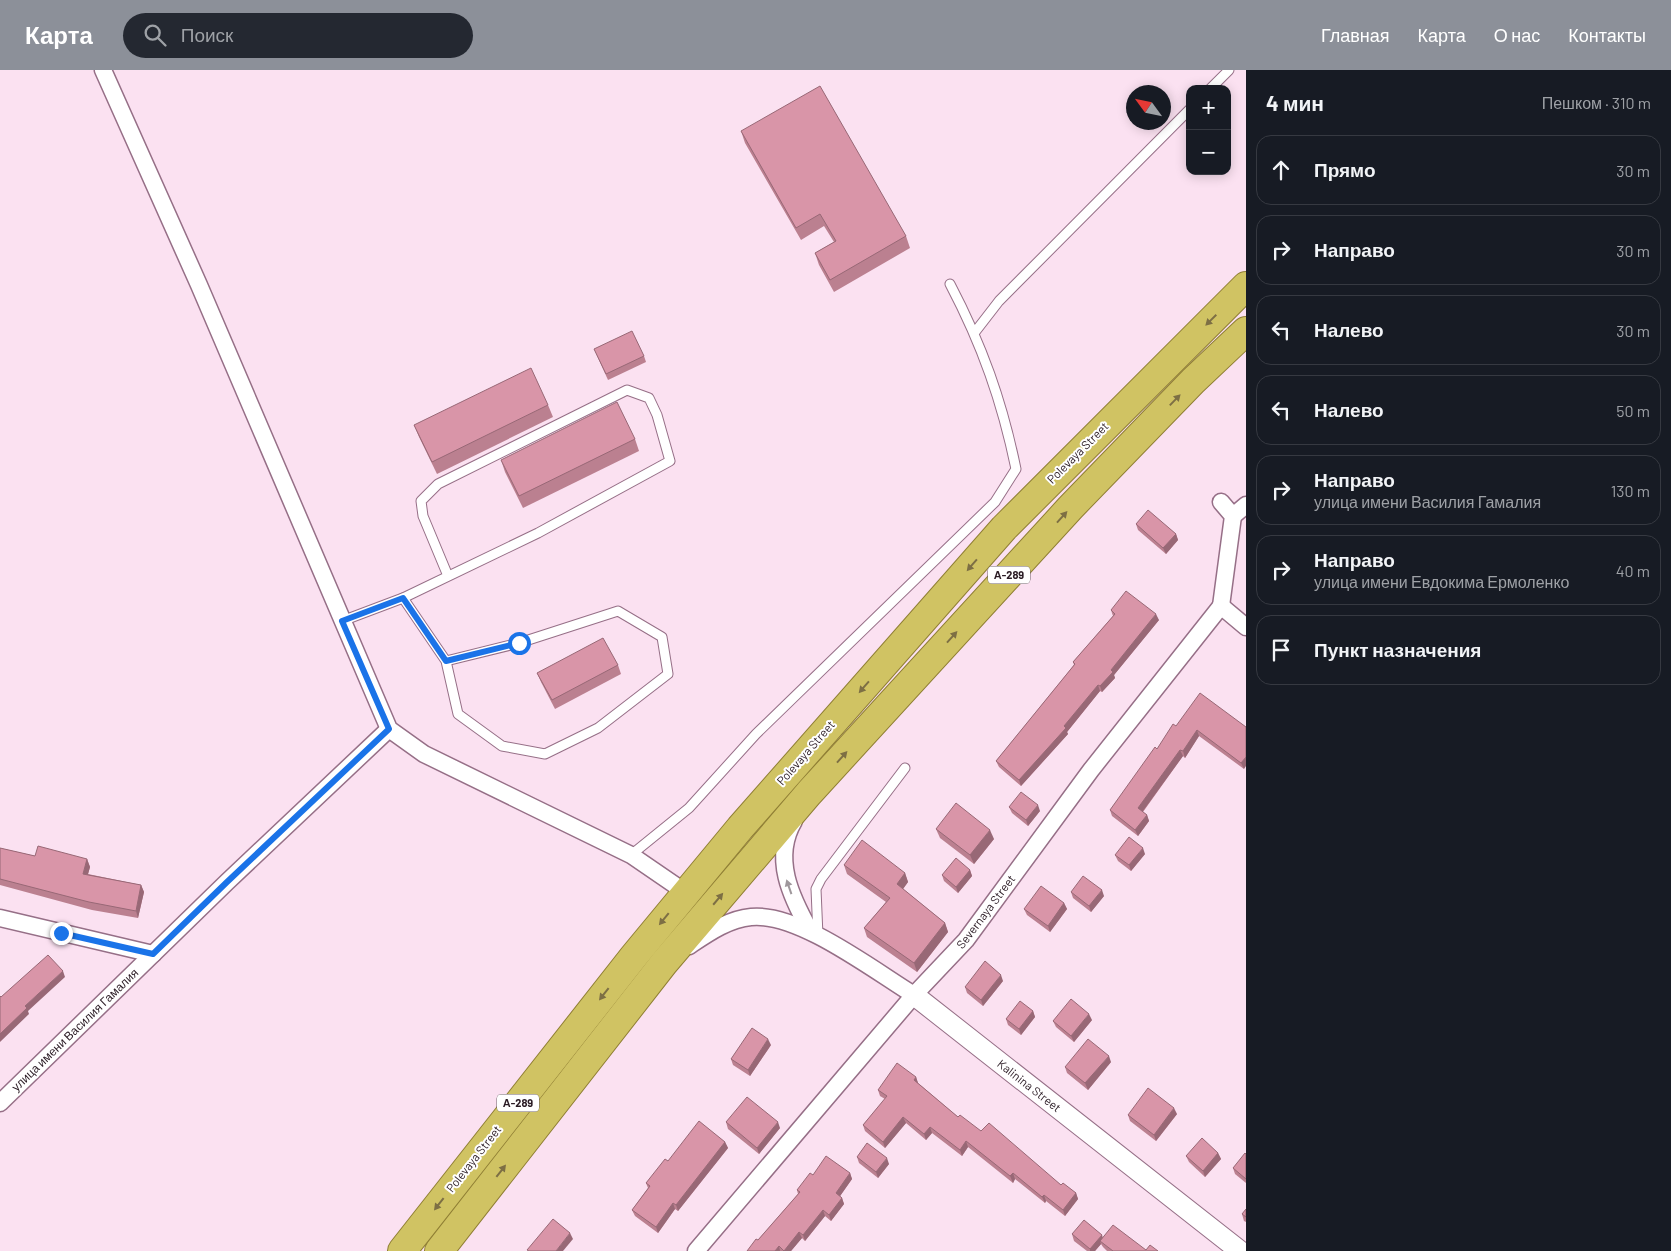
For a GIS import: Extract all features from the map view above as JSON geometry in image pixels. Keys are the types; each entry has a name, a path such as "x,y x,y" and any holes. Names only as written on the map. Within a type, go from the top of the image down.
{"highway":[{"name":"Polevaya Street","path":"402,1251 685,892 1004,528 1246,286"},
{"name":"А-289","path":"438,1251 664,963 810,793 1070,508 1193,382 1246,331"}],"street":[{"path":"103,70 199,285 389,729 424,754 631,855 685,892"},
{"path":"1221,502 1234,516"},
{"path":"1246,505 1234,516 1221,606 1246,627"},
{"name":"Severnaya Street","path":"696,1251 914,995 966,940 1091,770 1221,606"},
{"name":"улица имени Василия Гамалия","path":"0,1103 227,882 389,729"},
{"name":"А-289","path":"810,793 788,830 784,858 787,882 796,905 814,933"},
{"name":"А-289","path":"664,963 714,929 750,916 775,918 814,933"},
{"path":"0,918 153,954"},
{"name":"Kalinina Street","path":"814,933 914,995 1240,1251"}],"lane":[{"path":"1214,85 1229,70"},
{"path":"975,332 999,301 1186,113"},
{"path":"631,855 689,808 756,734 995,502 1016,469 1006,420 975,332 950,284"},
{"path":"342,621 403,598 538,533 670,461 657,415 648,398 627,390 438,484 421,501 423,516 448,576"},
{"path":"403,598 446,661 458,714 502,746 545,754 598,728 668,674 662,637 618,611 519,643 446,661"},
{"path":"814,933 816,889 821,879 905,768"}],"building":[{"path":"820,86 906,236 830,280 815,253 836,241 820,214 796,228 741,131"},
{"path":"632,331 644,356 606,374 594,349"},
{"path":"531,368 548,405 432,462 414,425"},
{"path":"617,402 635,439 519,496 501,460"},
{"path":"1148,510 1176,534 1163,548 1136,524"},
{"path":"1126,591 1156,614 1111,670 1113,672 1100,686 1098,685 1064,726 1066,728 1019,780 996,761 1075,664 1073,662 1115,614 1111,610"},
{"path":"603,638 618,665 552,700 537,673"},
{"path":"1200,693 1246,727 1246,757 1241,763 1197,730 1183,751 1180,750 1138,808 1147,815 1135,830 1110,810 1155,747 1157,749 1173,724 1176,726"},
{"path":"1021,792 1038,805 1026,820 1009,807"},
{"path":"956,803 990,830 970,855 936,829"},
{"path":"1129,837 1143,848 1129,865 1115,855"},
{"path":"862,840 905,873 897,884 945,923 914,963 864,928 890,898 844,865"},
{"path":"38,846 87,859 83,874 141,885 136,911 89,902 0,879 0,848 35,856"},
{"path":"956,858 970,870 956,887 942,875"},
{"path":"1083,876 1102,890 1089,906 1071,892"},
{"path":"1041,886 1064,903 1048,926 1024,909"},
{"path":"48,955 63,971 25,1006 27,1008 0,1034 0,996"},
{"path":"985,961 1001,975 981,1000 965,987"},
{"path":"1071,999 1089,1014 1071,1036 1053,1021"},
{"path":"1020,1001 1033,1011 1019,1029 1006,1019"},
{"path":"752,1028 768,1039 748,1070 731,1059"},
{"path":"1088,1039 1109,1056 1085,1083 1065,1067"},
{"path":"897,1063 916,1077 914,1080 958,1117 960,1115 981,1131 989,1123 1061,1185 1063,1183 1076,1193 1063,1210 1044,1195 1042,1197 1013,1173 1010,1176 966,1141 960,1150 930,1127 924,1134 903,1117 883,1142 863,1125 887,1096 878,1090"},
{"path":"1148,1088 1174,1108 1154,1135 1128,1115"},
{"path":"747,1097 778,1122 757,1148 726,1122"},
{"path":"699,1121 725,1142 676,1205 673,1203 656,1227 632,1210 650,1186 646,1183 665,1159 668,1161"},
{"path":"1202,1138 1218,1153 1203,1171 1186,1156"},
{"path":"867,1143 887,1158 876,1172 857,1157"},
{"path":"1246,1154 1246,1179 1233,1168"},
{"path":"826,1156 850,1173 836,1193 842,1198 829,1215 823,1210 803,1235 799,1232 784,1251 779,1246 775,1251 747,1251 800,1192 797,1190 810,1173 813,1175"},
{"path":"1246,1209 1246,1217 1242,1214"},
{"path":"553,1219 570,1233 556,1251 527,1250"},
{"path":"1084,1220 1102,1235 1090,1249 1072,1234"},
{"path":"1113,1225 1146,1250 1150,1245 1158,1251 1113,1251 1100,1241"}],"route":[{"path":"61,933 153,954 389,729 342,621 403,598 446,661 519,643"}]}
